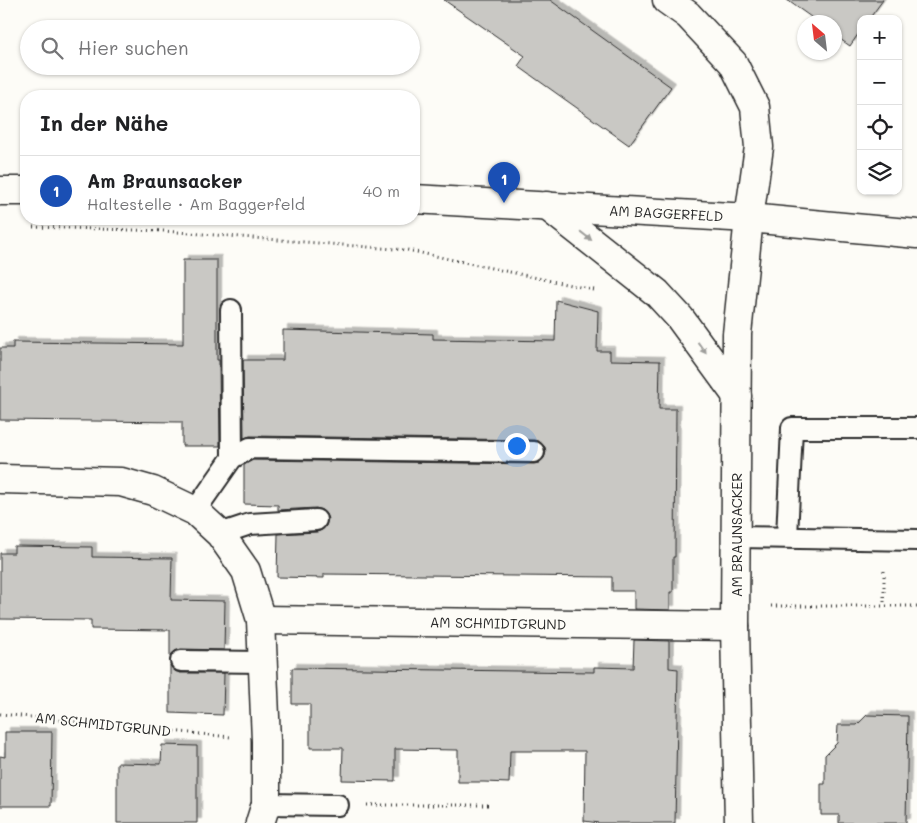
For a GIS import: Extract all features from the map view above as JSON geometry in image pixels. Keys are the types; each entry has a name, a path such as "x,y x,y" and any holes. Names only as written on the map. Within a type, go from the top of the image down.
{"street":[{"name":"AM BRAUNSACKER","path":"684,5 733,63 755,107 759,146 749,218 737,334 735,616 739,823"},
{"path":"0,191 20,191"},
{"name":"AM BAGGERFELD","path":"420,199 749,218 917,234"},
{"path":"547,206 657,293 680,318 737,396"},
{"path":"0,479 121,482 153,491 195,511 220,534 246,571 261,620 266,741 263,814"},
{"name":"AM SCHMIDTGRUND","path":"261,620 735,616"}],"lane":[{"path":"231,310 232,458"},
{"path":"787,537 792,428 917,428"},
{"path":"195,511 232,458 250,448 534,452"},
{"path":"220,534 250,524 316,520"},
{"path":"736,537 917,540"},
{"path":"181,660 263,662"},
{"path":"263,814 338,805"}],"path":[{"path":"29,227 164,231 407,250 603,292"},
{"path":"735,616 917,606"},
{"name":"AM SCHMIDTGRUND","path":"0,714 266,741"},
{"path":"338,805 492,805"}],"building":[{"path":"444,0 550,0 671,87 629,145 518,66 525,56"},
{"path":"787,0 883,0 872,15 857,15 857,36 850,46 842,40 842,15 808,15"},
{"path":"183,260 217,260 217,360 219,360 220,446 182,446 182,422 0,420 0,348 13,348 13,342 183,344"},
{"path":"556,300 598,311 597,351 610,351 610,360 660,361 659,409 676,409 675,557 673,557 673,592 670,592 670,610 634,609 634,591 612,591 612,577 324,574 324,578 277,577 278,534 317,532 326,526 328,519 322,510 316,508 278,510 278,505 244,504 244,465 253,460 534,464 539,463 544,458 546,452 545,447 540,442 534,440 250,436 244,438 243,360 283,360 283,330 433,334 433,339 555,341"},
{"path":"14,546 92,547 92,557 172,558 171,600 225,601 224,650 181,649 175,651 170,657 170,630 91,629 91,620 0,619 0,553 14,553"},
{"path":"634,640 669,641 669,668 678,669 675,823 599,823 584,821 585,751 510,751 509,783 458,782 458,750 395,749 395,781 342,780 343,748 310,748 310,704 292,704 292,668 594,672 594,667 633,668"},
{"path":"170,665 175,671 180,673 224,673 223,715 170,713"},
{"path":"867,715 908,716 906,823 839,823 839,815 821,815 821,784 825,784 825,755 837,743 838,725 857,725"},
{"path":"5,732 52,732 51,806 0,806 0,756 5,757"},
{"path":"162,745 197,746 197,823 117,823 117,763 161,764"}],"place":[{"name":"Am Braunsacker","path":"504,203"}]}
